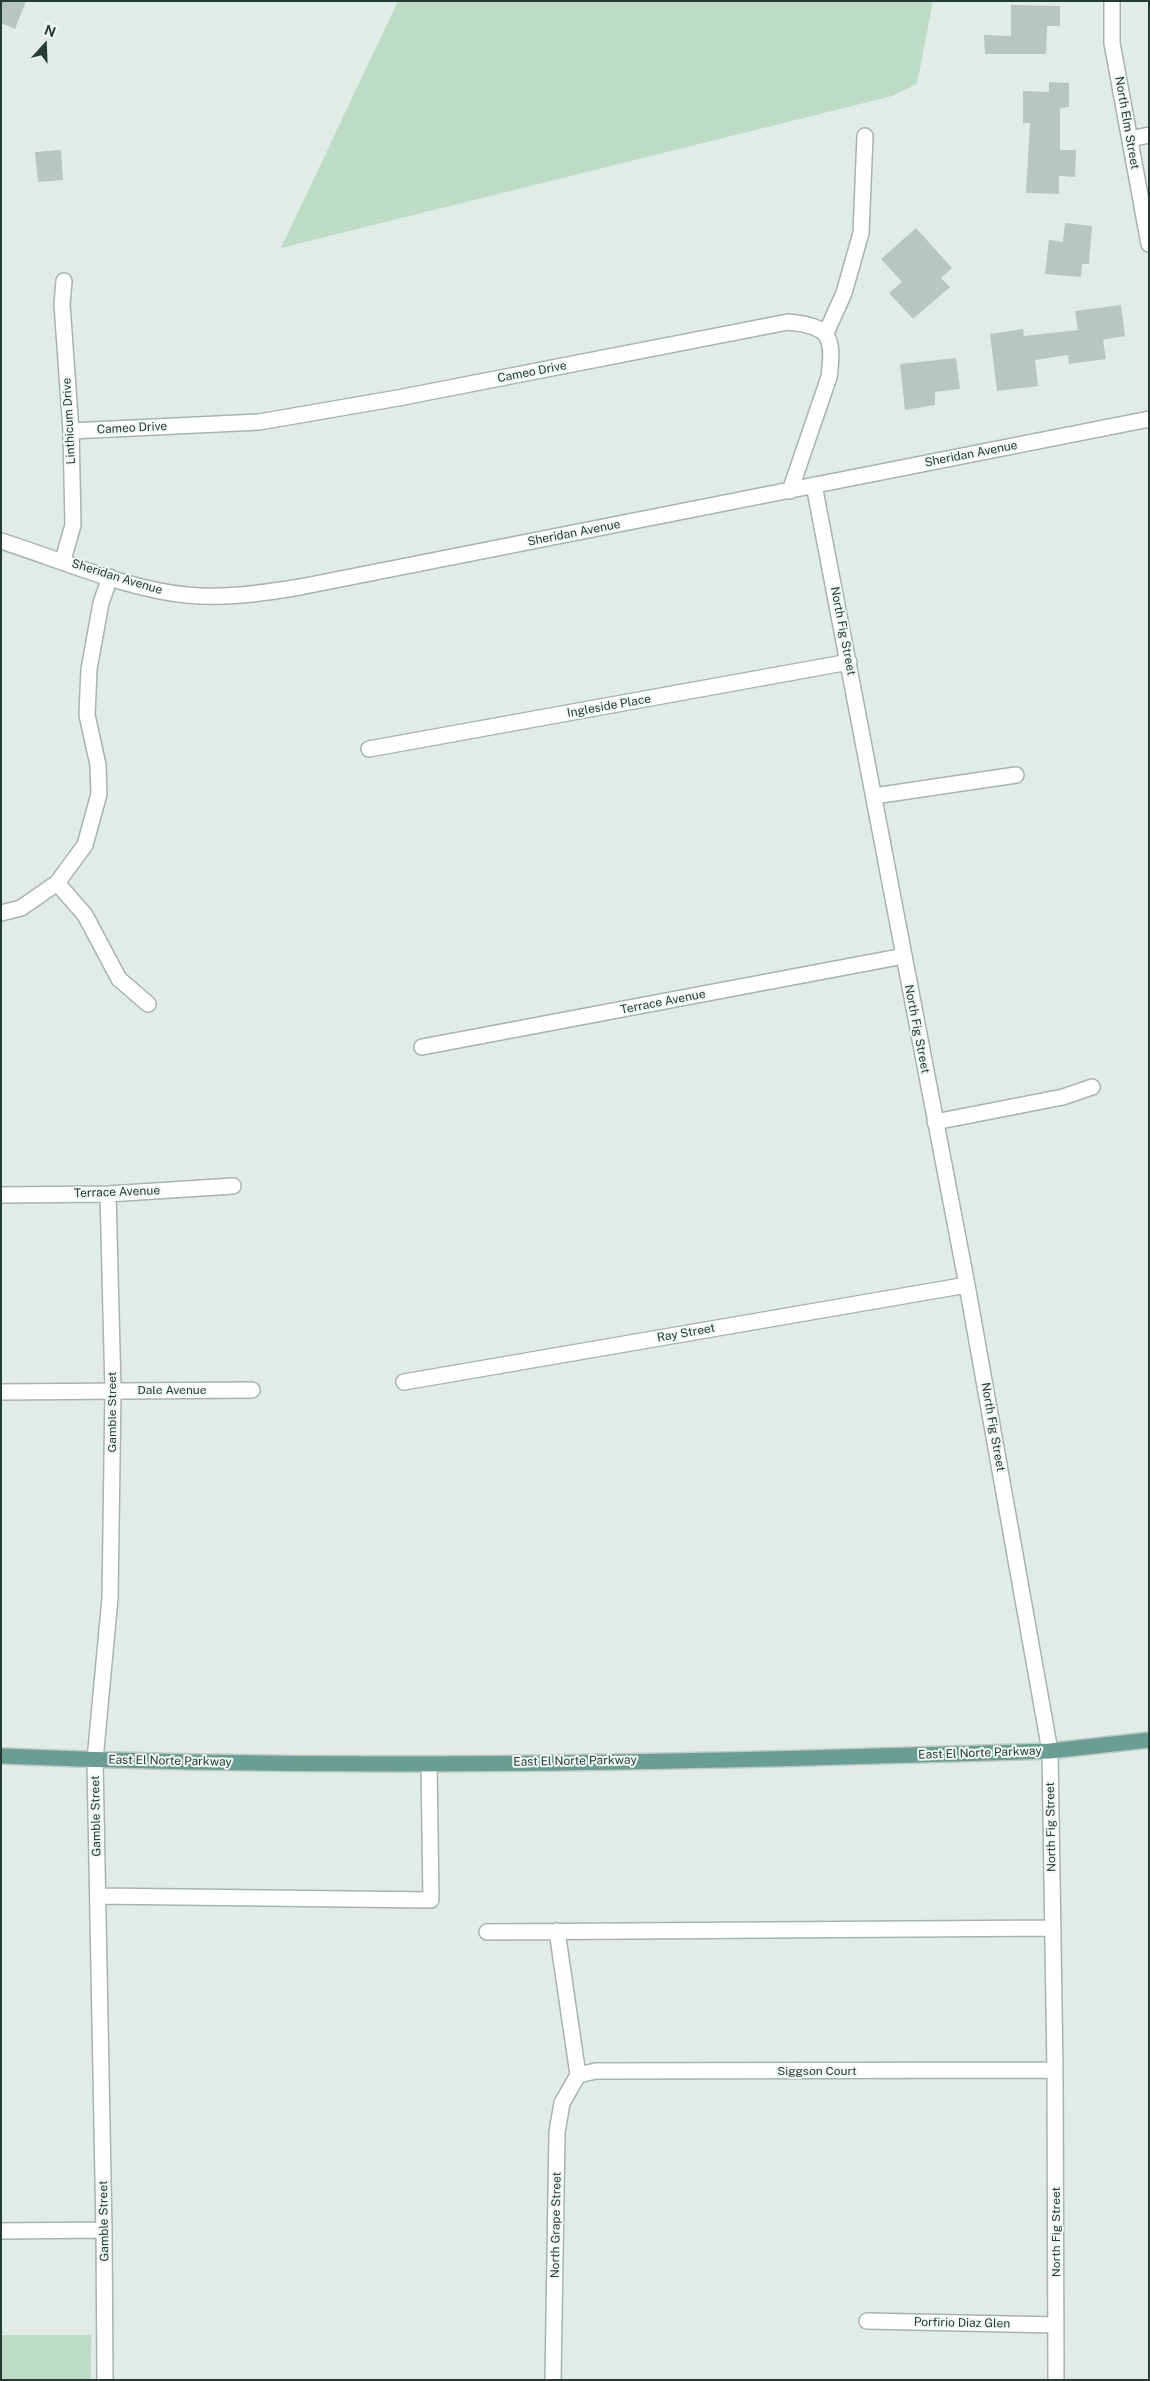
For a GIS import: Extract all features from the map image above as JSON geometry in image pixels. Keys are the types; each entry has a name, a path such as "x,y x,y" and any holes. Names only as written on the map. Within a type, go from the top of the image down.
{"main road":[{"name":"East El Norte Parkway","path":"1,1756 95,1760 429,1764 1050,1751 1149,1740"}],"street":[{"name":"North Elm Street","path":"1112,1 1112,43 1149,244"},
{"path":"1130,139 1149,135"},
{"path":"790,491 829,377 832,344 826,333 844,293 861,233 865,136"},
{"name":"Linthicum Drive","path":"63,560 73,525 71,431 62,304 64,281"},
{"name":"Cameo Drive","path":"71,431 259,422 398,398 788,322 806,324 826,333"},
{"name":"Sheridan Avenue","path":"1,541 110,577 186,595 233,596 261,593 790,491 1149,419"},
{"name":"North Fig Street","path":"814,485 967,1285 1050,1751 1056,2070 1056,2380"},
{"path":"1,913 21,908 57,883 85,845 99,794 98,764 87,715 90,668 101,604 110,577"},
{"name":"Ingleside Place","path":"369,749 849,662"},
{"path":"874,796 1016,774"},
{"path":"57,883 85,916 119,979 148,1004"},
{"name":"Terrace Avenue","path":"422,1047 904,956"},
{"path":"936,1122 1063,1097 1092,1087"},
{"name":"Terrace Avenue","path":"1,1195 108,1194 233,1186"},
{"name":"Gamble Street","path":"105,2380 95,1760 110,1598 113,1390 108,1194"},
{"name":"Ray Street","path":"404,1382 967,1285"},
{"name":"Dale Avenue","path":"1,1392 252,1390"},
{"path":"98,1896 431,1900 429,1764"},
{"path":"487,1932 1053,1928"},
{"path":"557,1931 578,2075"},
{"name":"Siggson Court","path":"578,2075 606,2071 1056,2070"},
{"name":"North Grape Street","path":"553,2380 557,2132 562,2103 578,2075"},
{"path":"1,2231 104,2230"},
{"name":"Porfirio Diaz Glen","path":"868,2321 1056,2325"}],"green space":[{"path":"398,1 933,1 917,84 892,96 281,248"},
{"path":"1,2335 91,2335 91,2380 1,2380"}],"building":[{"path":"1,1 26,1 15,29 1,23"},
{"path":"1011,5 1060,6 1060,26 1047,26 1046,54 985,54 984,35 1011,36"},
{"path":"1049,82 1069,83 1069,107 1060,108 1060,150 1076,150 1075,177 1059,176 1059,194 1026,193 1030,123 1023,123 1023,91 1049,92"},
{"path":"61,150 63,180 38,182 35,152"},
{"path":"1065,223 1092,226 1089,264 1082,264 1081,277 1045,274 1049,240 1063,242"},
{"path":"916,228 952,268 941,278 950,287 913,319 889,293 902,282 881,259"},
{"path":"1121,305 1125,336 1103,340 1106,359 1069,364 1068,355 1035,360 1038,386 997,391 990,334 1023,329 1024,336 1078,330 1075,311"},
{"path":"956,358 960,389 935,392 935,405 905,410 900,364"}]}
